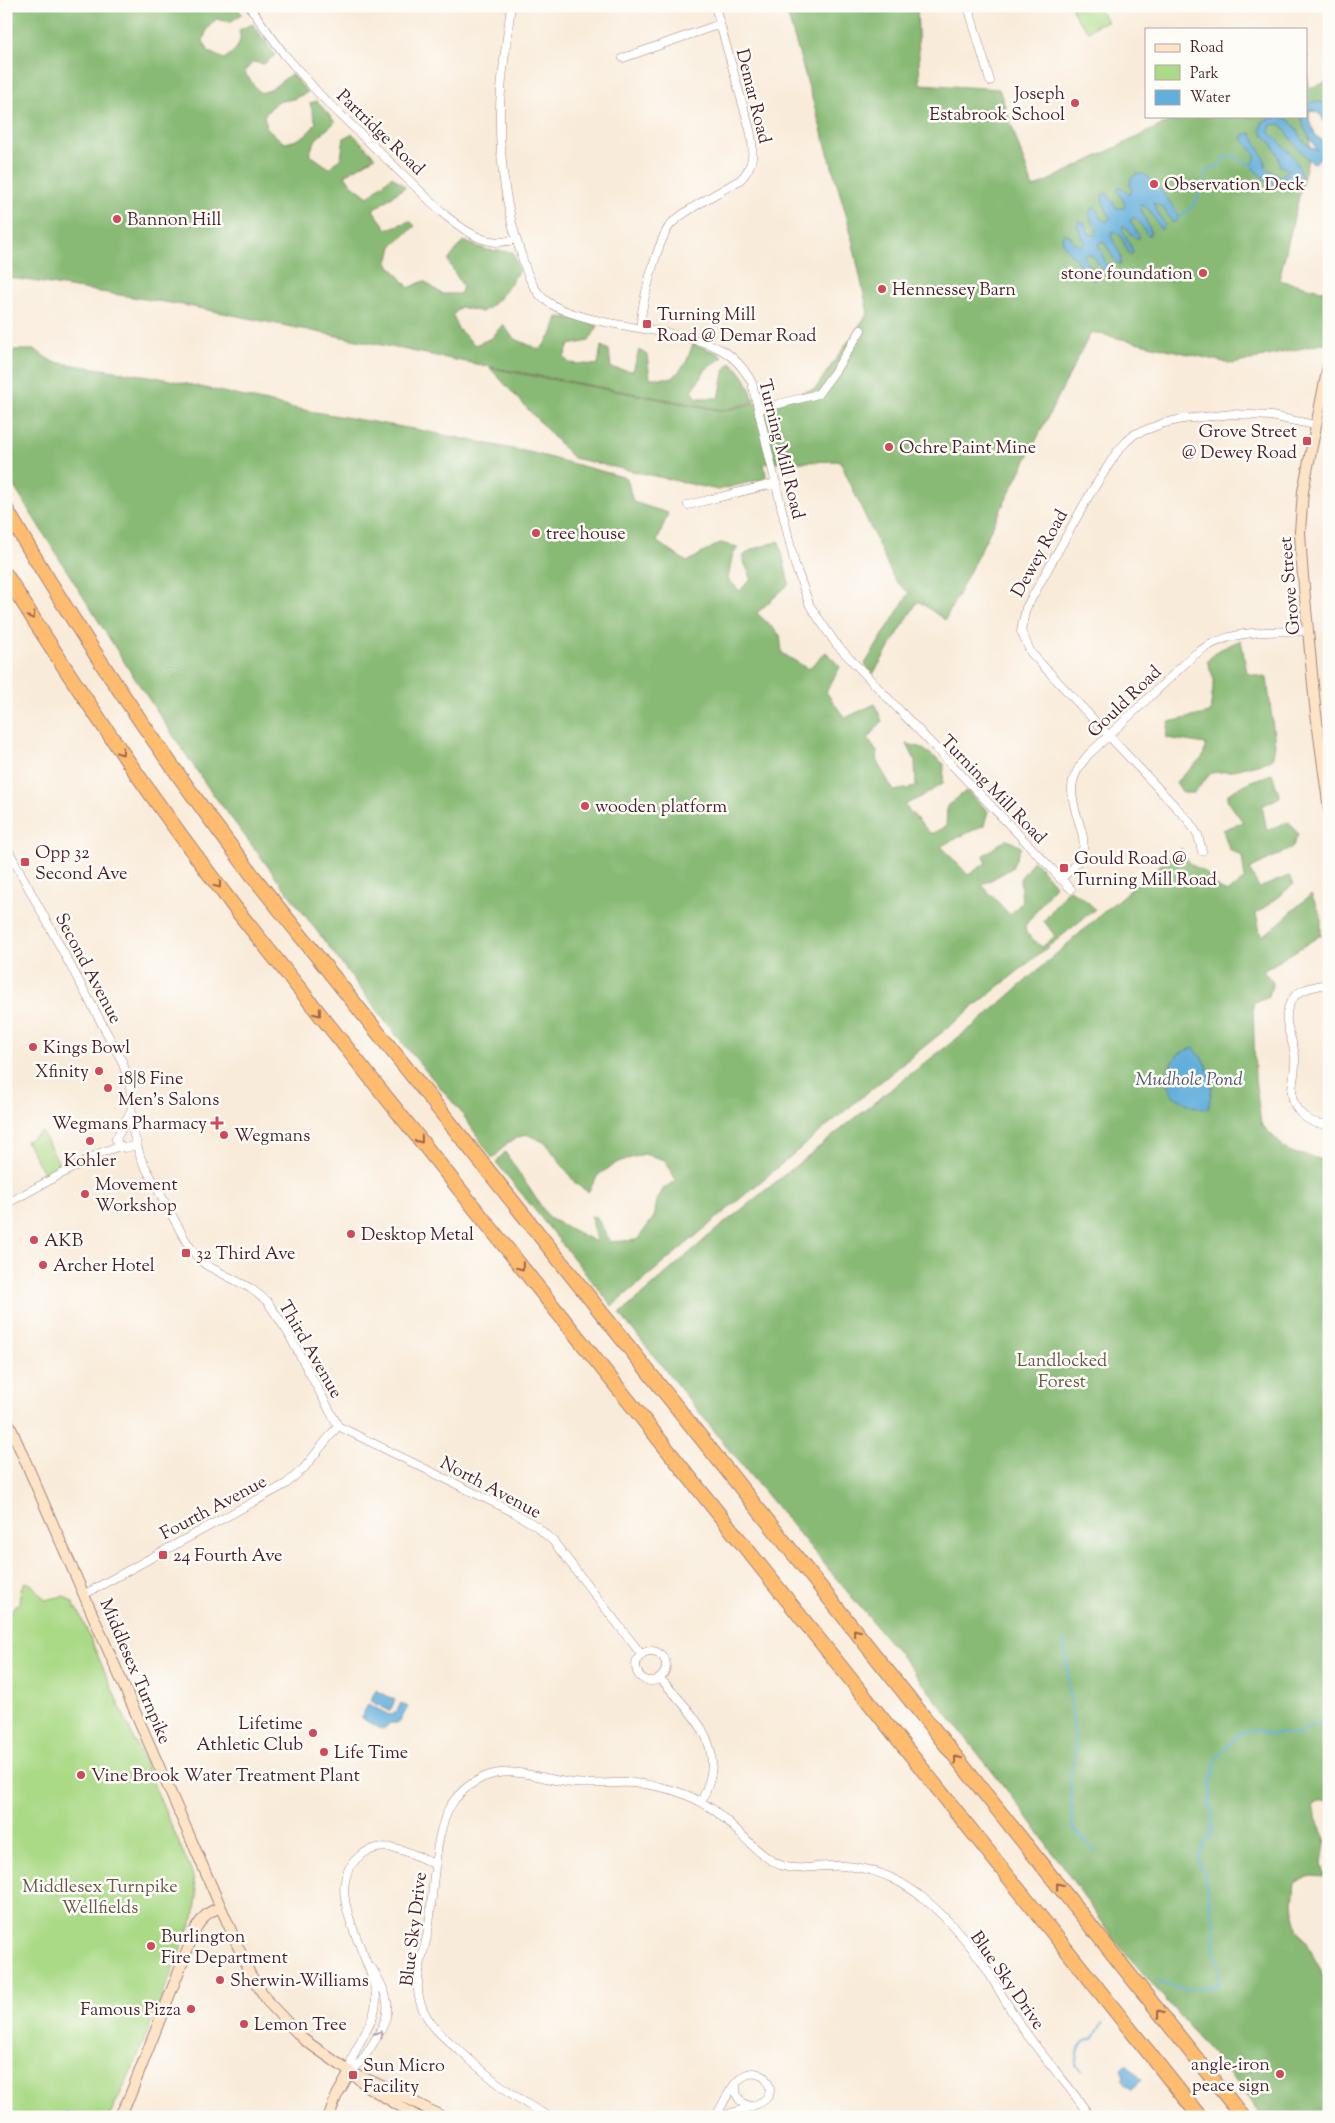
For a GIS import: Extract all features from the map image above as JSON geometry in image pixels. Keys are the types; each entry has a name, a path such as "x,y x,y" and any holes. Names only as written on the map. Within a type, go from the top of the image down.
{"highway":[{"path":"6,509 122,694 195,799 257,882 1243,2117"},
{"path":"6,575 114,742 188,846 239,913 1200,2117"}],"main road":[{"name":"Grove Street","path":"1329,361 1303,492 1300,532 1315,706 1329,810"},
{"name":"Middlesex Turnpike","path":"6,1417 250,1974 269,2003 303,2039 368,2087 418,2117"},
{"path":"119,2117 129,2098 196,1928 210,1911 220,1908"},
{"name":"Middlesex Turnpike","path":"350,2072 395,2092 443,2117"},
{"path":"330,2117 336,2097 350,2072"}],"street":[{"name":"Partridge Road","path":"249,6 284,54 320,95 446,216 462,229 485,240 503,242 516,239"},
{"name":"Turning Mill Road","path":"511,6 502,80 500,130 505,188 516,239 531,282 537,292 547,302 577,316 641,327 711,343 736,360 747,372 759,409 799,578 810,606 824,628 861,671 1071,889"},
{"name":"Demar Road","path":"641,327 644,298 668,228 677,218 740,180 747,172 752,160 753,147 750,130 715,6"},
{"path":"968,6 990,81"},
{"path":"623,58 720,24"},
{"path":"759,409 818,394 836,371 861,330"},
{"name":"Dewey Road","path":"1202,851 1198,835 1188,820 1038,663 1026,646 1021,631 1026,608 1090,494 1117,452 1135,434 1182,419 1245,414 1271,416 1315,425"},
{"path":"688,505 776,483"},
{"name":"Gould Road","path":"1060,879 1073,868 1082,854 1084,846 1072,788 1077,771 1088,755 1194,655 1211,643 1240,634 1309,631"},
{"name":"Second Avenue","path":"6,846 122,1061 130,1085 133,1132"},
{"path":"1329,983 1304,990 1294,997 1288,1010 1286,1026 1295,1056 1292,1092 1294,1102 1301,1114 1311,1123 1329,1124"},
{"path":"122,1145 118,1134 132,1109"},
{"path":"6,1204 100,1153 136,1141 136,1136 133,1132 127,1129 121,1130"},
{"name":"Third Avenue","path":"136,1141 141,1159 198,1258 213,1270 259,1294 275,1312 338,1426"},
{"name":"Third Avenue","path":"122,1145 141,1159"},
{"name":"Fourth Avenue","path":"85,1594 286,1484 304,1468 338,1426"},
{"name":"North Avenue","path":"338,1426 515,1513 536,1526 553,1541 641,1654"},
{"path":"652,1651 661,1654 666,1671 660,1678 649,1682 638,1676 636,1663 641,1654 652,1651"},
{"path":"660,1678 700,1726 709,1743 712,1771 701,1802"},
{"name":"Blue Sky Drive","path":"550,2117 521,2101 491,2079 440,2033 426,2016 418,1993 418,1982 428,1934 436,1865 444,1822 453,1800 468,1786 500,1772 516,1772 573,1783 633,1783 661,1786 701,1802 727,1818 763,1855 774,1863 796,1869 829,1866 864,1868 902,1884 924,1899 966,1942 982,1962 1025,2032 1077,2096 1090,2117"},
{"name":"Blue Sky Drive","path":"350,2072 351,2062 370,2028 375,2011 375,1987 344,1898 344,1881 351,1865 363,1853 386,1847 408,1852 436,1865"},
{"name":"Blue Sky Drive","path":"350,2072 362,2061 381,2030 388,2011 385,1989 367,1960"},
{"path":"716,2117 739,2079 746,2074 753,2073 760,2075 766,2080 769,2089 767,2098 763,2102 730,2112 722,2117"},
{"path":"739,2079 736,2087 737,2097 745,2105 754,2106"}],"green space":[{"path":"6,6 236,6 242,14 230,22 216,19 207,29 203,41 209,52 224,59 239,44 239,30 253,24 275,55 264,64 253,62 244,72 260,93 270,90 291,74 308,92 293,99 276,102 264,116 267,128 284,143 299,139 310,131 316,123 310,103 317,101 335,122 316,139 309,154 329,168 341,158 344,138 353,134 375,157 345,175 351,184 368,197 392,176 405,187 373,210 387,229 410,221 415,226 392,246 388,263 409,288 424,281 442,294 460,294 463,287 448,261 463,241 487,250 513,252 519,270 499,299 482,312 460,307 453,315 458,329 475,345 492,338 503,324 513,338 540,350 553,333 558,317 577,319 598,326 589,341 569,345 564,357 569,363 598,365 601,346 609,350 611,368 633,371 639,350 647,355 650,378 673,378 686,363 693,344 718,353 723,357 706,369 692,391 697,398 719,398 725,369 731,362 746,380 754,402 723,410 491,367 183,305 6,277"},
{"path":"785,6 917,6 920,84 999,89 1033,188 1176,118 1308,118 1308,88 1329,82 1329,113 1309,111 1310,151 1279,280 1329,292 1329,327 1325,343 1233,364 1091,332 945,620 918,601 873,674 865,664 909,593 894,579 840,461 764,463 766,476 763,479 718,490 573,458 490,368 723,411 815,389 868,313 848,221"},
{"path":"1071,6 1097,6 1108,22 1099,24 1088,31 1077,19"},
{"path":"6,350 35,350 53,362 156,377 298,409 419,430 533,453 627,478 633,502 668,513 657,542 687,562 720,543 738,547 732,557 728,579 740,591 751,578 742,557 751,550 779,541 789,584 757,613 780,635 782,653 808,669 826,652 840,667 826,692 845,718 875,704 882,721 868,739 877,752 878,764 894,791 916,787 915,760 907,744 920,747 944,764 943,783 925,795 904,805 931,834 946,826 947,806 966,791 988,811 984,825 941,846 968,875 986,863 984,855 1006,839 1021,847 1012,868 982,885 1010,915 1022,902 1020,879 1034,860 1055,885 1025,926 1026,933 1042,947 1055,936 1044,921 1068,889 1085,899 1095,909 858,1100 612,1306 496,1162 505,1152 549,1218 596,1242 591,1216 596,1217 611,1242 637,1240 654,1217 657,1201 663,1189 676,1180 665,1160 644,1154 618,1162 598,1175 588,1192 576,1184 546,1143 526,1134 507,1143 493,1159 461,1112 394,1033 207,786 128,668 6,474"},
{"path":"1241,640 1247,673 1267,678 1275,745 1272,760 1231,771 1211,773 1194,793 1183,793 1176,782 1203,757 1206,744 1166,738 1169,722 1210,713 1214,679 1207,661 1217,651"},
{"name":"Landlocked Forest","path":"1272,774 1280,797 1262,806 1267,831 1289,822 1298,834 1292,848 1249,869 1259,888 1289,876 1294,884 1256,914 1261,936 1311,895 1321,915 1321,935 1263,971 1273,982 1269,996 1253,1003 1255,1079 1261,1124 1289,1152 1329,1161 1329,1801 1319,1802 1312,1807 1326,1838 1322,1863 1325,1876 1312,1875 1295,1884 1293,1903 1298,1928 1329,1985 1329,2117 1263,2117 1225,2069 1117,1943 1024,1812 906,1662 750,1475 620,1314 711,1234 901,1081 980,1021 1114,903 1181,848 1189,863 1207,874 1218,888 1228,892 1245,879 1242,856 1229,849 1223,830 1243,822 1227,800 1228,794 1251,781"},
{"path":"42,1132 61,1167 45,1175 26,1141"},
{"name":"Middlesex Turnpike Wellfields","path":"25,1582 31,1584 45,1600 64,1596 73,1603 75,1610 77,1608 192,1873 197,1896 194,1917 132,2070 109,2117 6,2117 6,1640 8,1638 6,1622 8,1615 19,1603 21,1589"}],"water":[{"path":"1321,102 1329,109 1329,133 1321,115 1311,109 1308,111 1308,104"},
{"path":"1272,118 1285,118 1289,120 1303,140 1317,150 1304,128 1302,118 1308,118 1316,136 1326,143 1327,152 1316,162 1312,163 1297,147 1281,124 1271,125 1269,131 1290,153 1298,165 1301,179 1294,190 1270,182 1251,165 1255,160 1255,155 1242,138 1245,134 1251,133 1262,154 1266,168 1281,177 1289,170 1280,166 1274,148 1261,132 1262,122"},
{"path":"1137,174 1144,174 1154,183 1169,200 1179,218 1173,223 1163,207 1153,203 1165,225 1161,230 1150,211 1142,204 1140,207 1151,232 1149,236 1135,217 1130,220 1140,238 1136,238 1123,225 1122,228 1133,253 1130,255 1120,235 1113,231 1111,233 1112,237 1121,257 1120,265 1102,241 1098,244 1110,273 1105,273 1094,257 1088,253 1083,257 1094,271 1097,279 1092,280 1063,244 1062,237 1065,233 1070,236 1074,243 1082,246 1085,242 1077,226 1079,220 1084,223 1089,234 1096,235 1097,228 1092,222 1089,213 1094,206 1100,218 1107,222 1110,217 1103,203 1102,195 1107,193 1117,208 1124,208 1125,204 1117,190 1119,186 1129,194 1132,190 1130,185 1131,178"},
{"name":"Mudhole Pond","path":"1194,1048 1206,1064 1213,1083 1208,1109 1192,1106 1173,1096 1166,1077 1170,1066 1179,1054"},
{"path":"376,1690 395,1700 390,1711 370,1701"},
{"path":"401,1703 408,1707 399,1723 390,1723 381,1729 361,1718 368,1704 389,1715 397,1711"},
{"path":"1128,2065 1142,2080 1131,2090 1122,2080 1123,2074 1121,2069"}],"waterway":[{"path":"1179,218 1196,202 1206,171 1218,167 1226,156 1236,157 1253,166"},
{"path":"1064,1641 1076,1750 1070,1778 1073,1828 1095,1851"},
{"path":"1156,1980 1164,1984 1187,1989 1211,1987 1219,1984 1219,1968 1214,1951 1214,1924 1205,1876 1199,1864 1199,1853 1207,1837 1212,1836 1212,1809 1208,1807 1212,1795 1211,1782 1214,1774 1215,1760 1240,1733 1256,1730 1274,1735 1280,1733 1297,1735 1329,1717"},
{"path":"1081,2071 1076,2066 1079,2048 1084,2042 1094,2038 1102,2023"},
{"path":"59,2117 66,2113 83,2117"}],"place":[{"name":"Joseph Estabrook School","path":"1075,103"},
{"name":"Observation Deck","path":"1154,184"},
{"name":"Bannon Hill","path":"117,219"},
{"name":"stone foundation","path":"1203,273"},
{"name":"Hennessey Barn","path":"882,289"},
{"name":"Turning Mill Road @ Demar Road","path":"647,324"},
{"name":"Grove Street @ Dewey Road","path":"1307,441"},
{"name":"Ochre Paint Mine","path":"889,447"},
{"name":"tree house","path":"536,533"},
{"name":"wooden platform","path":"585,806"},
{"name":"Opp 32 Second Ave","path":"25,862"},
{"name":"Gould Road @ Turning Mill Road","path":"1064,868"},
{"name":"Kings Bowl","path":"33,1047"},
{"name":"Xfinity","path":"99,1071"},
{"name":"18|8 Fine Men's Salons","path":"108,1088"},
{"name":"Wegmans Pharmacy","path":"217,1123"},
{"name":"Wegmans","path":"224,1135"},
{"name":"Kohler","path":"90,1141"},
{"name":"Movement Workshop","path":"85,1194"},
{"name":"Desktop Metal","path":"351,1234"},
{"name":"AKB","path":"34,1240"},
{"name":"32 Third Ave","path":"186,1253"},
{"name":"Archer Hotel","path":"43,1265"},
{"name":"24 Fourth Ave","path":"163,1555"},
{"name":"Lifetime Athletic Club","path":"313,1733"},
{"name":"Life Time","path":"324,1752"},
{"name":"Vine Brook Water Treatment Plant","path":"81,1775"},
{"name":"Burlington Fire Department","path":"151,1946"},
{"name":"Sherwin-Williams","path":"220,1980"},
{"name":"Famous Pizza","path":"191,2009"},
{"name":"Lemon Tree","path":"244,2024"},
{"name":"angle-iron peace sign","path":"1280,2074"},
{"name":"Sun Micro Facility","path":"353,2075"}]}
